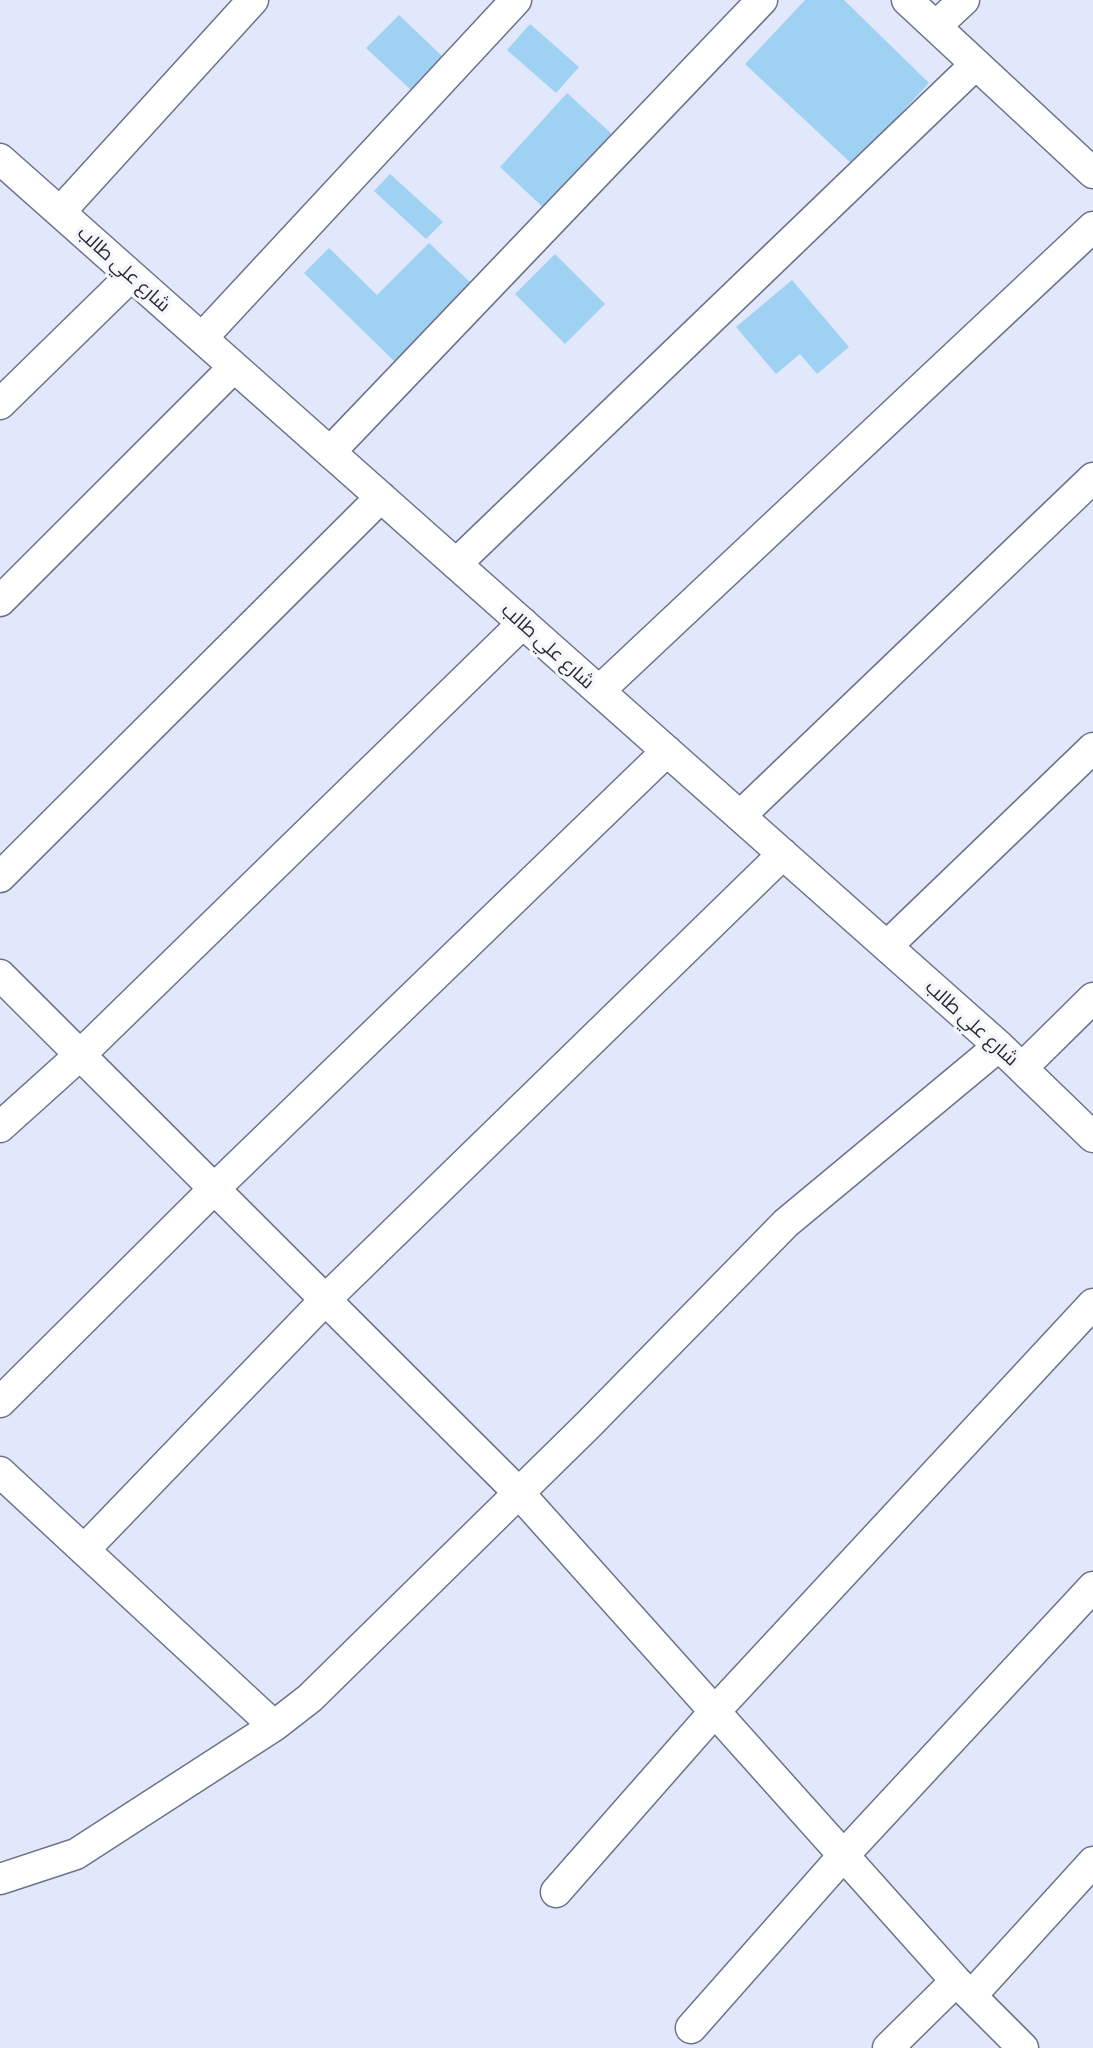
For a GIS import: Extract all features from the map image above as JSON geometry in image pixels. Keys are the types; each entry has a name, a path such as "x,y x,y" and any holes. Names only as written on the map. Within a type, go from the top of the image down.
{"street":[{"path":"60,212 253,0"},
{"path":"202,338 516,0"},
{"path":"330,452 761,0"},
{"path":"907,0 1093,173"},
{"path":"936,26 964,0"},
{"path":"456,564 975,64"},
{"name":"شارع علي طالب","path":"0,159 999,1046 1093,1137"},
{"path":"599,691 1093,227"},
{"path":"0,404 131,276"},
{"path":"0,601 234,367"},
{"path":"740,816 1093,478"},
{"path":"0,877 381,497"},
{"path":"0,1127 80,1055 523,623"},
{"path":"887,946 1093,748"},
{"path":"0,1402 214,1189 667,751"},
{"path":"84,1550 325,1300 783,854"},
{"path":"0,975 519,1493 716,1710 843,1856 1023,2048"},
{"path":"1022,1068 1093,999"},
{"path":"0,1879 76,1854 274,1726 310,1698 519,1493 786,1223 999,1046"},
{"path":"556,1892 716,1710 1093,1304"},
{"path":"0,1472 274,1726"},
{"path":"691,2028 843,1856 1093,1587"},
{"path":"888,2048 964,1988 1093,1862"}],"building":[{"path":"805,0 844,0 929,83 853,165 745,64"},
{"path":"399,15 443,57 411,90 366,48"},
{"path":"530,24 579,67 556,93 507,50"},
{"path":"567,93 614,136 546,210 500,167"},
{"path":"390,174 443,222 426,239 374,191"},
{"path":"429,243 473,285 396,363 304,273 329,248 377,295"},
{"path":"555,254 605,304 565,344 515,294"},
{"path":"792,280 849,347 817,374 800,354 776,374 736,327"}]}
